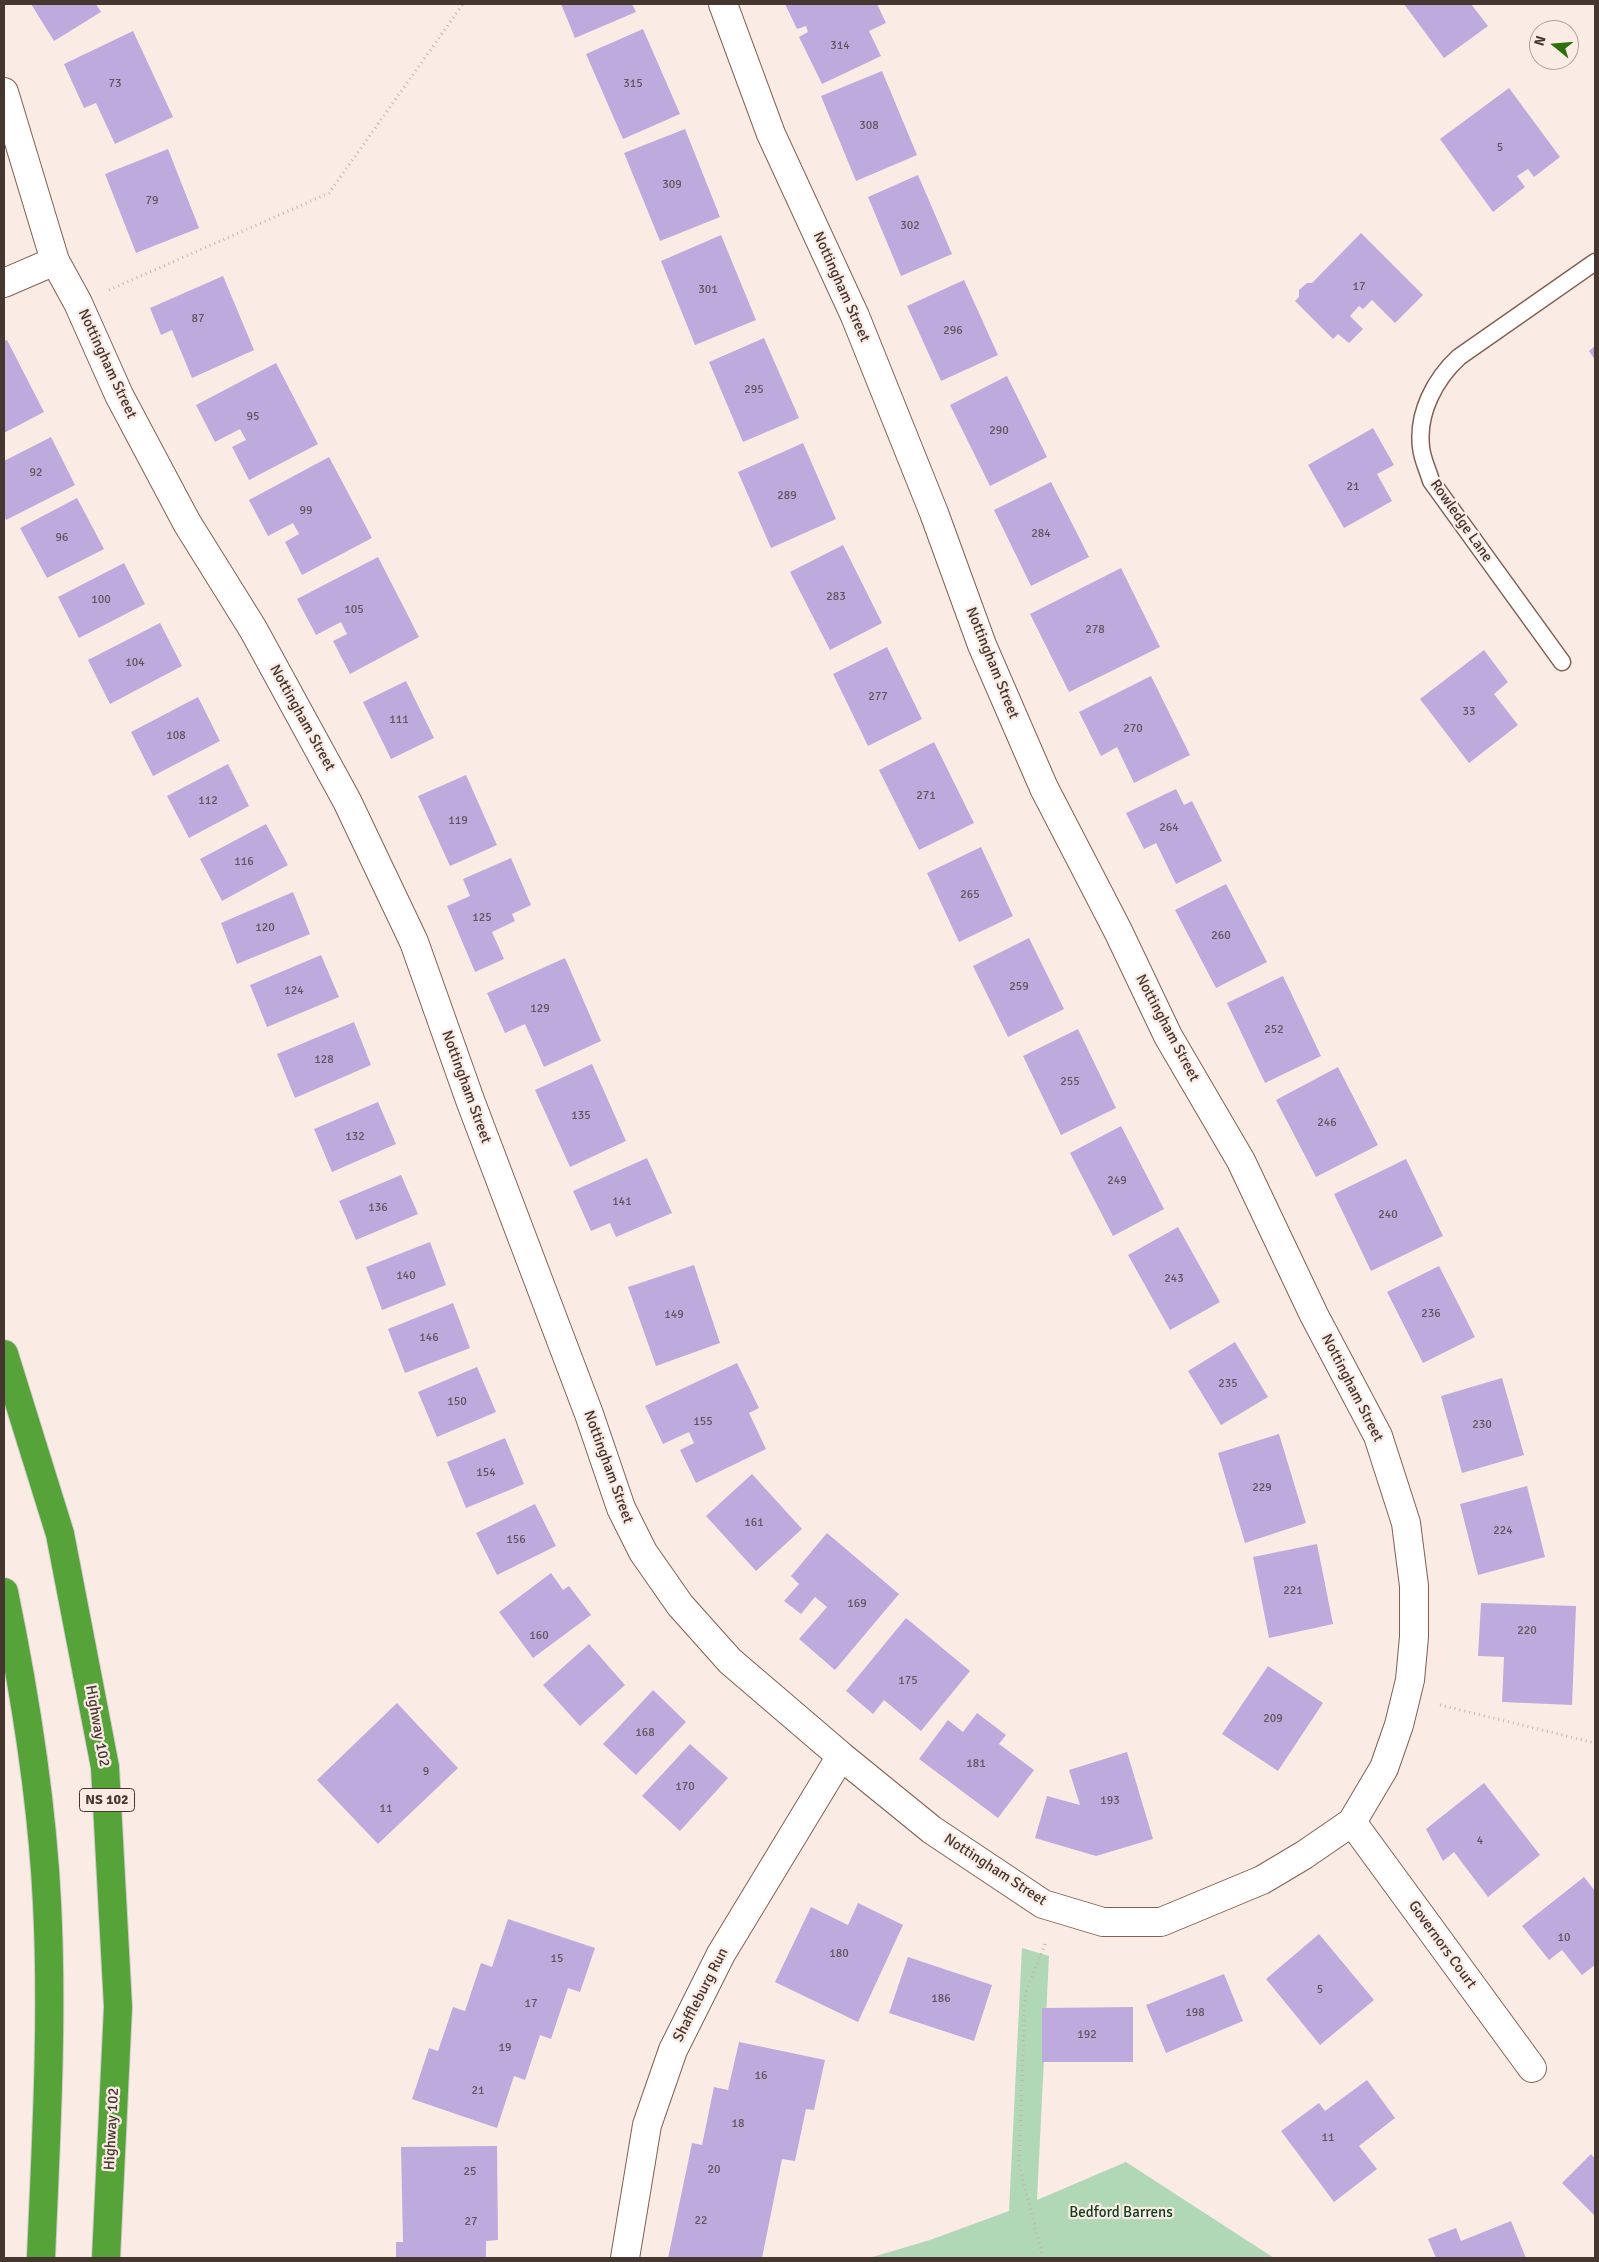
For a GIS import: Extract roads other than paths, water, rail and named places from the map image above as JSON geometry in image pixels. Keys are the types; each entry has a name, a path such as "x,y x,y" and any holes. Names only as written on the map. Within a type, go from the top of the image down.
{"highway":[{"name":"Highway 102","path":"4,1354 60,1534 105,1767 118,2007 106,2258"},
{"path":"4,1592 19,1667 36,1785 47,1902 49,2018 41,2258"}],"street":[{"name":"Nottingham Street","path":"4,92 55,260 78,303 119,395 183,515 253,629 347,801 414,942 470,1100 589,1414 620,1508 643,1552 680,1605 730,1661 841,1756 932,1830 1043,1904 1104,1922 1161,1922 1262,1880 1304,1856 1352,1822 1384,1768 1399,1725 1410,1680 1414,1637 1414,1586 1406,1523 1378,1436 1314,1314 1241,1161 1168,1036 1118,931 1044,788 982,645 934,513 855,316 771,134 723,4"},
{"path":"4,284 55,260"},
{"name":"Shaffleburg Run","path":"625,2258 647,2125 673,2050 721,1954 841,1756"},
{"name":"Governors Court","path":"1352,1822 1532,2068"}],"lane":[{"name":"Rowledge Lane","path":"1562,662 1431,481 1421,448 1421,431 1428,398 1446,369 1459,357 1595,262"}],"park label":[{"name":"Bedford Barrens","path":"1121,2213"}]}
